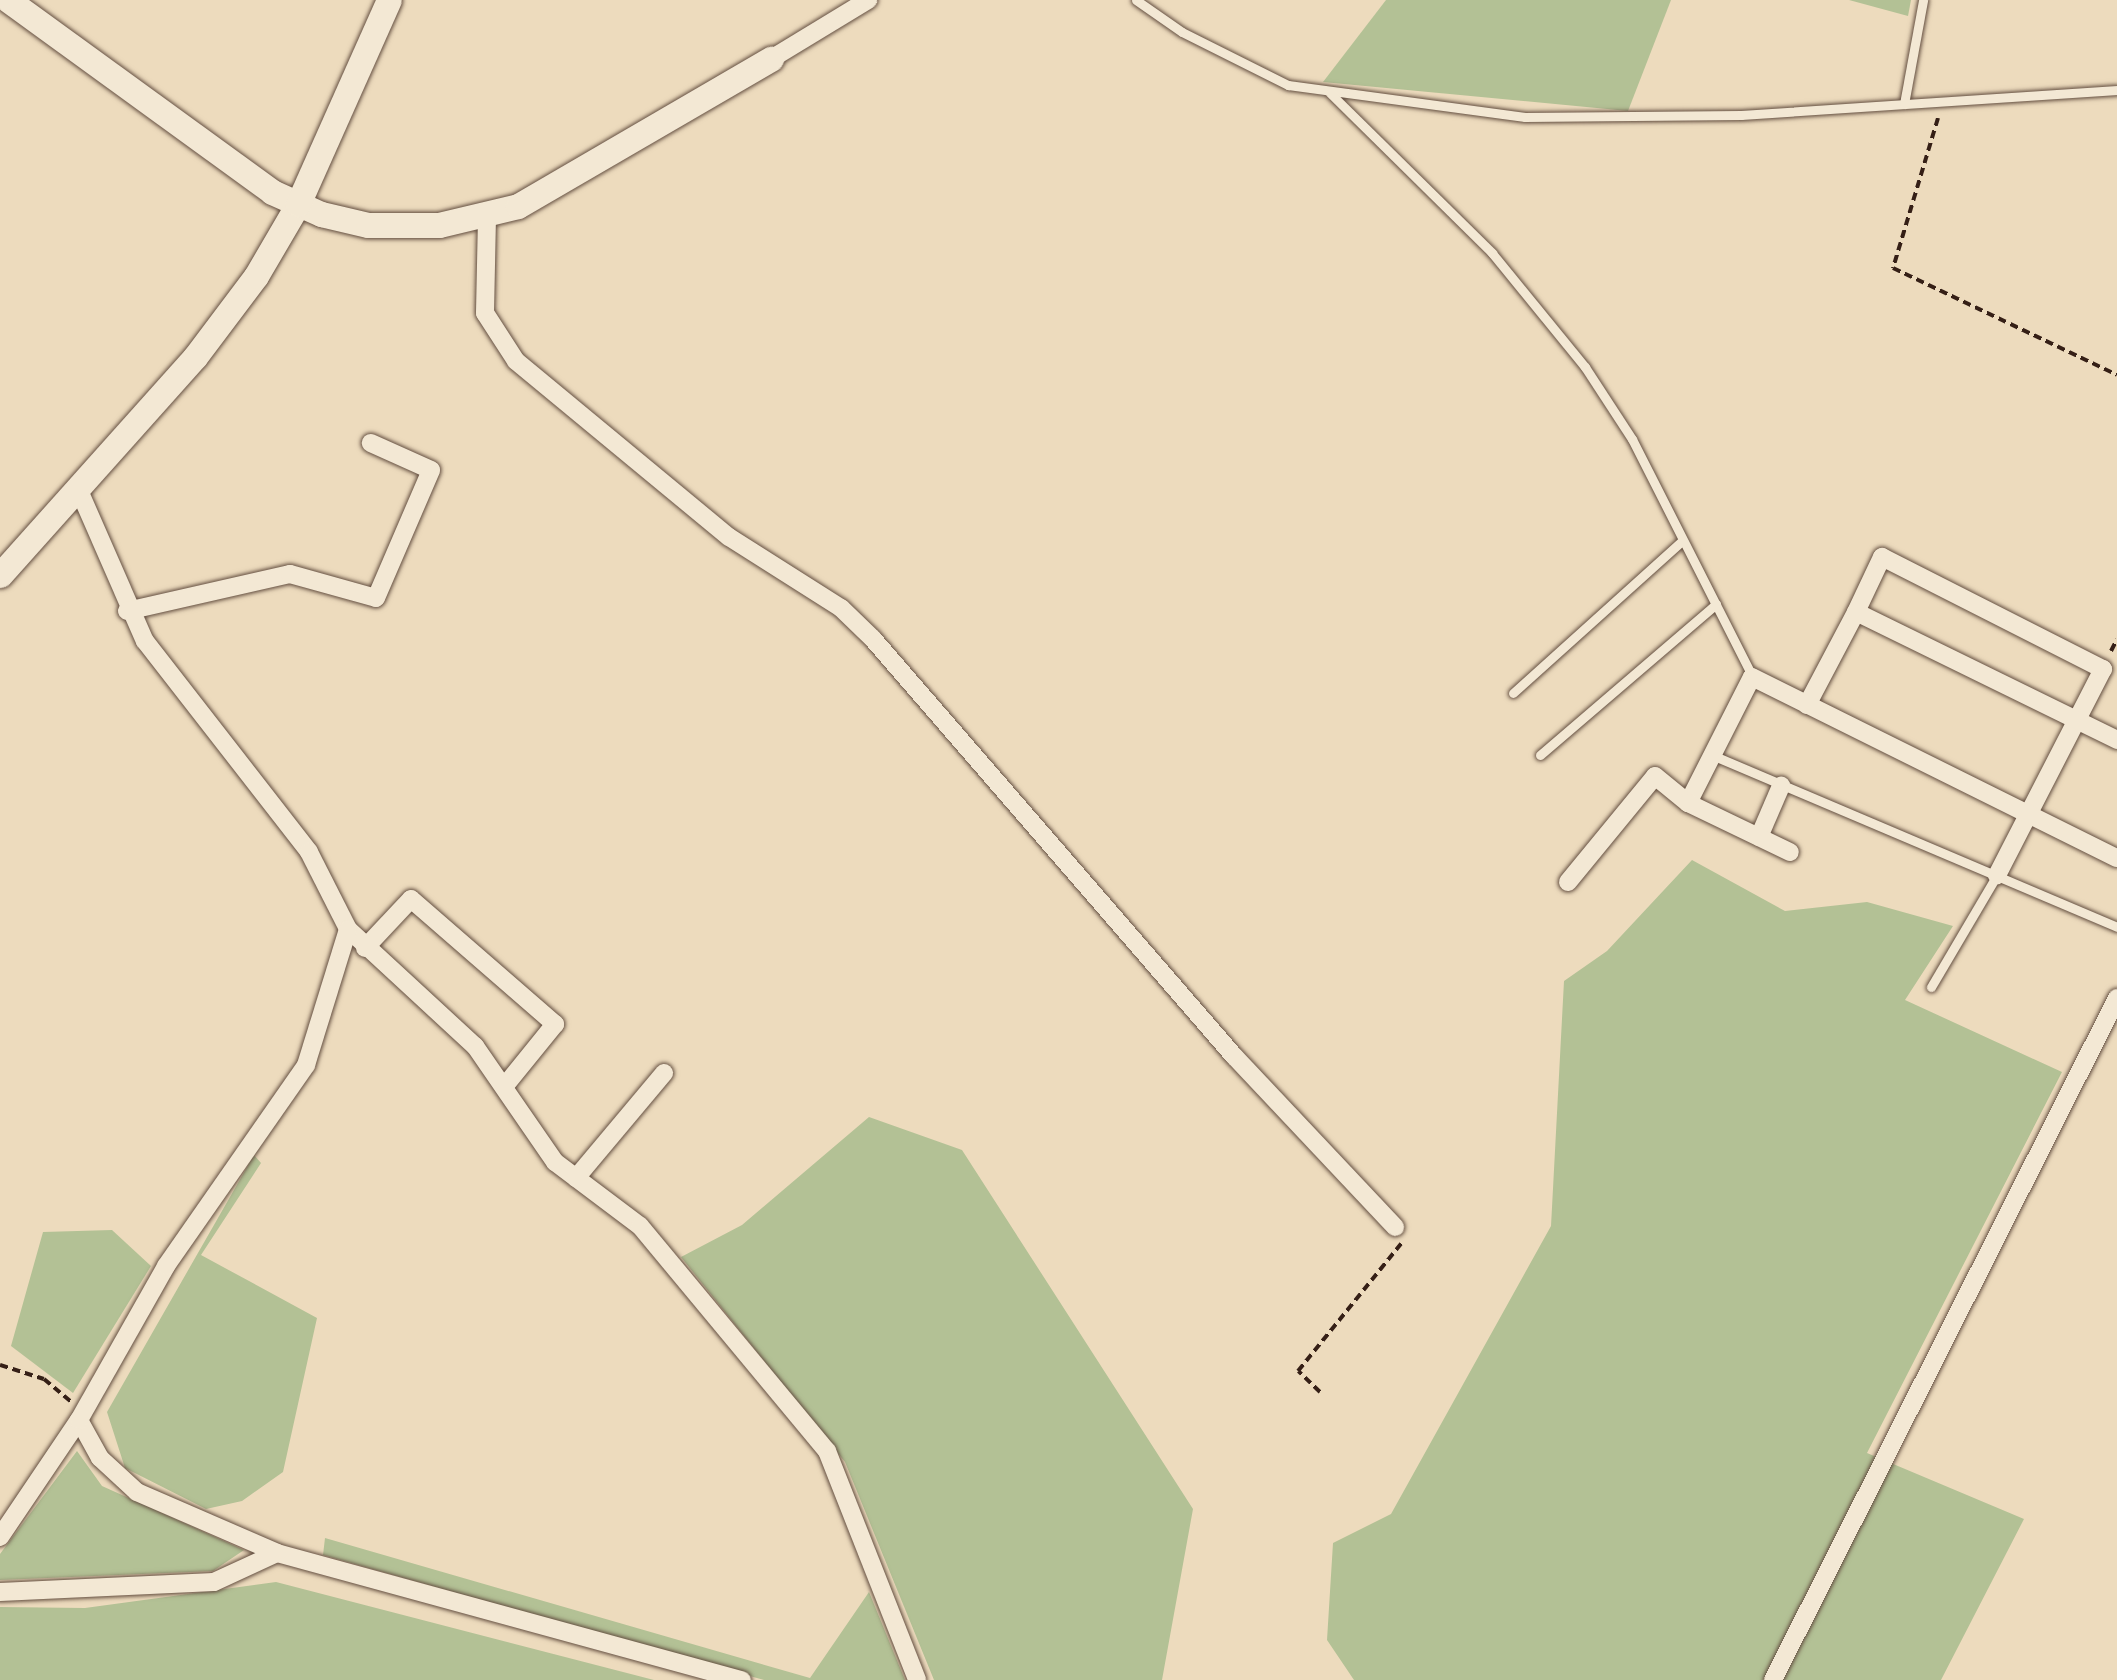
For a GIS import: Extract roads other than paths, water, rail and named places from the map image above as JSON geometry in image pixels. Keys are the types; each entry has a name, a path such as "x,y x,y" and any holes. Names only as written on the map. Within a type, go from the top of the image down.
{"street":[{"path":"8,0 250,177 298,204 368,225 487,217 549,192 868,0"},
{"path":"3,567 226,319 298,204 389,0"},
{"path":"487,217 486,313 516,362 728,536 826,598 873,640 1234,1056 1395,1227"},
{"path":"126,611 290,574 376,598 431,470 371,443"},
{"path":"78,488 104,535 126,611 308,852 348,929 475,1046 504,1086 524,1125 576,1178 640,1226 827,1451 918,1680"},
{"path":"1807,705 1882,557 2102,669 1997,875"},
{"path":"1856,612 2117,740"},
{"path":"1688,804 1752,677 2117,858"},
{"path":"1568,882 1655,776 1688,804 1790,852"},
{"path":"1759,837 1781,786"},
{"path":"365,948 412,899 556,1024 504,1086"},
{"path":"0,1537 81,1415 166,1266 306,1065 348,929"},
{"path":"1773,1680 2117,998"},
{"path":"576,1178 664,1073"},
{"path":"81,1415 100,1458 138,1492 277,1552 742,1680"},
{"path":"0,1592 214,1582 277,1552"}],"lane":[{"path":"1136,0 1266,78 1330,93 1525,117 1644,119 2117,90"},
{"path":"1904,104 1923,0"},
{"path":"1330,93 1540,307 1632,439 1752,677"},
{"path":"1513,693 1682,541"},
{"path":"1540,755 1716,604"},
{"path":"1712,755 2117,927"},
{"path":"1931,987 1997,875"}]}
